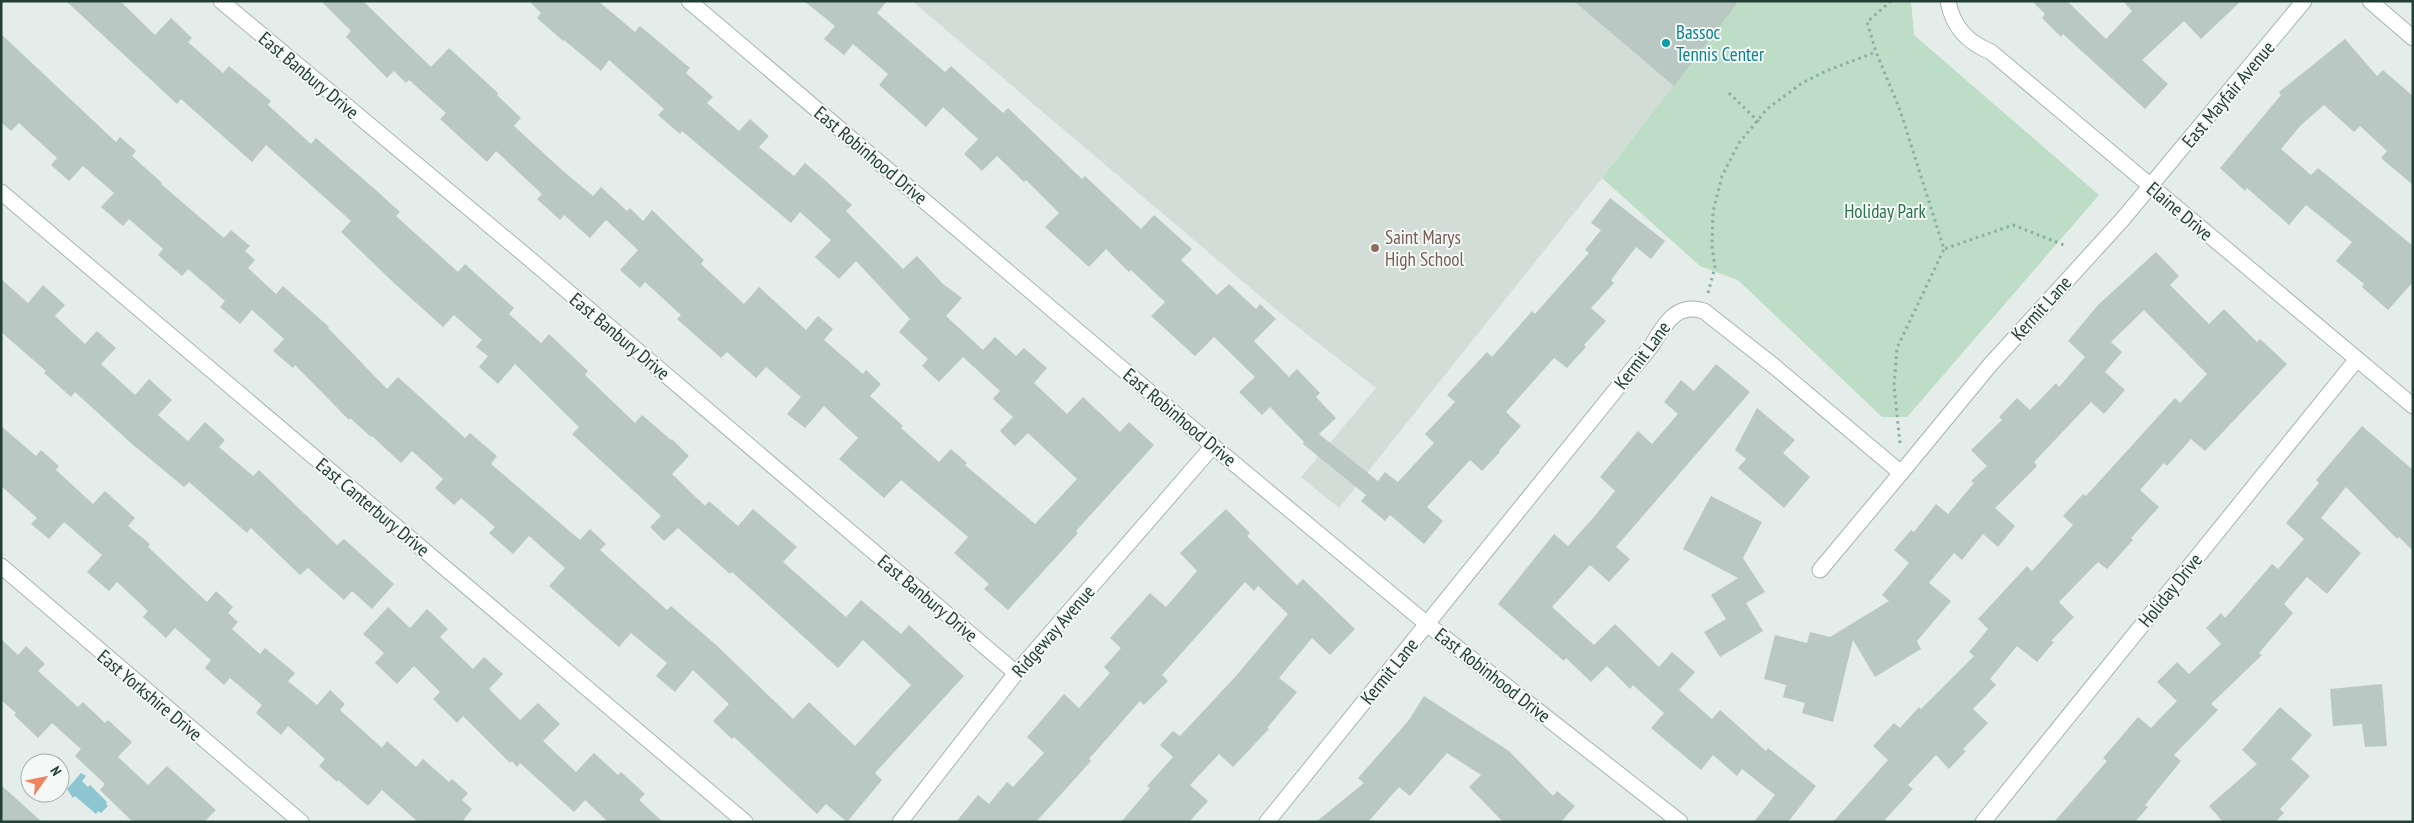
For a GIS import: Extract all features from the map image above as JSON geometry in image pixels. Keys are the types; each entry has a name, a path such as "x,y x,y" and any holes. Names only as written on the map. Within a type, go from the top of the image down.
{"street":[{"name":"East Banbury Drive","path":"220,1 525,255 1016,673"},
{"name":"East Robinhood Drive","path":"689,1 1213,446 1428,624 1680,822"},
{"name":"East Mayfair Avenue","path":"2150,186 2304,1"},
{"path":"2370,1 2413,38"},
{"name":"Elaine Drive","path":"1949,8 1956,26 1973,44 1991,52 2413,406"},
{"name":"Kermit Lane","path":"1820,570 1990,365 2122,220 2150,186"},
{"name":"East Canterbury Drive","path":"1,192 745,822"},
{"name":"Kermit Lane","path":"1267,822 1652,345 1666,322 1672,315 1693,308 1704,311"},
{"path":"1704,311 1776,367 1901,473"},
{"name":"Holiday Drive","path":"1983,822 2357,359"},
{"name":"Ridgeway Avenue","path":"900,822 1016,673 1213,446"},
{"name":"East Yorkshire Drive","path":"1,566 300,822"}],"path":[{"path":"1891,1 1867,22 1876,52 1900,110 1944,250 1897,348 1894,386 1899,421 1901,473"},
{"path":"1704,311 1715,266 1712,246 1713,212 1722,176 1739,143 1758,120 1783,96 1802,83 1826,71 1876,52"},
{"path":"1729,93 1758,120"},
{"path":"1944,250 2013,225 2064,245"}],"shaded area":[{"name":"Saint Marys High School","path":"912,1 1739,1 1602,178 1339,508 1301,477 1376,388 1286,318"}],"green space":[{"name":"Holiday Park","path":"1739,1 1911,1 1914,35 2099,195 1907,417 1882,417 1738,280 1700,266 1602,178"}],"water":[{"path":"81,773 86,776 82,781 88,787 90,785 107,802 108,806 101,813 98,811 96,814 75,796 73,798 70,794 70,786"}],"building":[{"path":"66,1 120,1 155,35 171,18 192,38 188,42 223,73 229,66 271,101 268,105 311,144 316,138 378,192 400,212 396,216 458,272 465,264 514,308 509,314 541,343 549,334 588,371 585,375 635,423 642,415 672,439 689,456 672,474 705,506 709,501 738,526 753,509 797,547 783,562 846,617 861,600 901,634 909,625 964,676 875,773 882,780 847,822 826,804 817,814 734,737 732,739 713,721 729,704 693,670 675,692 656,676 667,663 631,633 619,647 549,586 565,568 529,536 513,554 489,533 495,527 461,498 454,505 435,488 443,479 412,451 401,463 372,436 350,418 349,420 295,365 293,368 273,351 284,339 252,310 240,324 220,307 225,301 188,269 182,276 158,255 163,249 129,219 123,226 101,207 114,193 83,166 69,181 51,165 57,158 19,123 11,131 1,122 1,34 116,142 120,137 136,151 132,156 161,184 224,238 231,230 250,246 245,251 255,260 248,268 276,294 283,286 329,327 387,389 398,377 465,438 470,433 497,456 491,464 580,540 590,529 606,544 600,550 667,610 671,606 715,644 793,719 809,702 855,746 911,685 863,640 838,668 732,572 730,574 678,528 664,541 650,527 661,516 572,434 579,427 515,364 498,384 479,367 488,356 476,347 482,340 454,315 443,327 395,284 341,232 351,221 266,145 252,162 181,99 177,104"},
{"path":"321,1 363,1 431,67 449,48 498,93 497,95 521,118 514,126 562,170 593,196 601,187 627,211 630,208 643,221 652,210 704,260 701,264 744,304 759,287 806,330 818,316 833,329 824,340 863,374 866,370 881,384 870,396 903,426 901,428 939,462 951,449 967,463 965,465 1035,524 1077,479 1028,433 1015,446 1000,431 1013,417 993,399 1000,391 963,357 939,382 922,366 928,359 899,332 910,319 856,261 839,279 815,257 831,240 800,212 791,223 682,131 680,134 658,115 664,109 609,60 601,71 563,41 537,18 541,13 529,1 598,1 635,32 640,26 690,68 686,73 713,97 707,103 739,131 750,119 769,136 759,147 794,176 805,163 826,181 852,205 846,211 903,269 917,256 943,284 962,298 946,316 983,350 995,337 1016,356 1024,348 1047,368 1034,383 1067,414 1083,397 1120,432 1129,422 1154,445 1008,610 984,589 989,584 954,553 968,537 901,480 884,498 839,459 858,438 824,406 805,428 787,414 801,397 766,367 756,378 727,352 721,358 677,319 681,315 645,282 640,288 620,270 638,250 606,220 590,238 564,215 560,220 537,199 542,194 496,151 487,162 440,119 446,113 409,80 406,83 394,71 387,78 346,37 351,31"},
{"path":"804,1 887,1 877,13 945,72 951,66 1003,113 1008,108 1082,179 1085,176 1141,229 1154,215 1192,249 1181,260 1217,295 1229,284 1256,309 1260,304 1276,319 1254,341 1289,377 1297,369 1320,393 1316,397 1336,418 1319,434 1378,481 1385,472 1398,482 1434,443 1425,434 1455,402 1447,395 1487,352 1492,357 1532,311 1535,314 1589,253 1585,250 1601,230 1591,223 1610,198 1665,241 1651,259 1636,247 1611,280 1614,283 1591,308 1606,321 1584,345 1586,347 1567,368 1554,358 1506,412 1521,426 1500,452 1482,471 1470,460 1427,507 1443,521 1424,544 1390,515 1385,521 1361,501 1366,495 1303,444 1304,442 1270,407 1262,415 1239,392 1255,377 1214,337 1195,356 1151,316 1165,302 1131,270 1129,272 1106,249 1089,267 1045,227 1059,213 1026,180 1024,182 997,156 982,171 964,154 978,139 943,107 926,127 879,85 888,74 853,44 844,55 824,39 835,26"},
{"name":"Bassoc Tennis Center","path":"1574,1 1739,1 1674,86"},
{"path":"2032,1 2067,1 2106,39 2132,11 2123,1 2241,1 2201,39 2184,21 2142,60 2168,84 2145,109 2063,34 2061,37 2042,18 2045,14"},
{"path":"2345,39 2377,76 2383,70 2413,96 2413,185 2381,158 2387,151 2360,126 2354,132 2324,105 2301,125 2281,149 2311,175 2318,168 2413,246 2413,282 2388,310 2362,287 2364,284 2336,261 2352,242 2306,205 2289,225 2247,188 2245,191 2220,168 2281,95 2279,92"},
{"path":"2156,252 2179,276 2170,285 2209,324 2224,309 2257,342 2260,339 2287,364 2205,451 2191,439 2167,466 2164,463 2140,490 2159,507 2131,538 2133,540 2107,569 2098,562 2059,602 2074,617 2051,641 2054,642 2037,662 2017,646 1990,679 1996,685 1973,709 1988,723 1963,749 1966,751 1949,769 1936,755 1908,785 1913,789 1883,822 1833,822 1888,760 1873,746 1894,723 1900,728 1919,707 1921,709 1974,656 1969,652 1988,629 1978,619 2027,566 2032,571 2073,525 2063,516 2083,494 2086,496 2175,398 2180,403 2207,374 2144,310 2111,342 2122,352 2105,372 2125,390 2104,414 2091,402 2034,462 2037,466 1995,508 2015,526 1998,547 1983,534 1962,560 1954,553 1929,583 1951,601 1917,641 1921,649 1875,677 1853,640 1833,722 1802,713 1805,703 1783,697 1786,685 1764,679 1775,635 1807,643 1810,632 1830,637 1889,601 1882,595 1909,563 1894,550 1911,530 1914,532 1936,504 1948,514 1974,483 1971,481 1987,466 1971,450 2002,420 1999,417 2017,398 2030,410 2056,383 2059,387 2085,357 2068,341 2098,305"},
{"path":"1,279 28,303 43,285 65,305 55,316 85,344 97,331 116,348 101,364 135,395 149,379 172,400 158,415 188,441 205,422 225,440 219,447 253,476 259,470 337,545 344,539 394,584 372,609 352,591 344,600 308,568 300,575 251,528 247,533 189,482 184,487 132,444 75,392 71,397 44,373 46,371 1,332"},
{"path":"1716,364 1750,392 1616,547 1630,559 1609,582 1590,565 1552,607 1594,645 1615,624 1659,667 1672,652 1695,672 1679,690 1712,719 1720,710 1766,751 1768,748 1816,786 1788,822 1754,822 1775,795 1742,769 1737,776 1713,755 1701,770 1651,728 1664,713 1633,685 1630,689 1607,666 1591,682 1566,658 1564,661 1498,604 1554,534 1568,546 1594,517 1615,491 1600,477 1638,431 1652,444 1678,414 1664,402 1681,380 1694,391"},
{"path":"1757,408 1795,440 1783,453 1810,477 1784,508 1738,468 1746,459 1735,450"},
{"path":"1,426 36,456 41,450 59,466 56,470 93,504 105,491 135,518 128,526 150,544 148,547 207,602 216,591 233,607 228,613 238,622 232,629 260,654 265,648 295,673 288,681 317,705 330,690 345,704 340,710 382,748 387,741 416,767 423,759 449,782 452,779 468,793 462,800 472,809 462,822 418,822 382,790 368,806 319,766 325,759 288,726 281,735 256,713 262,705 230,678 224,685 205,668 211,660 175,628 166,638 143,617 148,611 117,582 109,591 87,572 102,555 64,522 49,539 31,524 37,518 1,486"},
{"path":"2362,426 2413,470 2413,551 2399,537 2397,539 2346,487 2321,518 2361,553 2327,594 2307,577 2284,604 2293,613 2259,653 2262,655 2211,704 2218,710 2174,755 2181,761 2145,805 2148,807 2135,822 2054,822 2107,761 2103,758 2138,717 2151,728 2177,701 2157,682 2177,662 2189,674 2221,644 2206,628 2221,613 2225,618 2272,564 2278,569 2304,539 2286,523 2319,483 2316,480"},
{"path":"1711,496 1762,522 1743,558 1765,592 1746,603 1763,631 1720,657 1704,632 1726,619 1711,595 1738,578 1683,549"},
{"path":"1226,509 1250,533 1247,536 1297,585 1303,579 1355,629 1330,655 1312,638 1279,678 1297,692 1267,728 1269,729 1233,767 1219,754 1190,785 1208,801 1189,822 1121,822 1150,788 1147,786 1173,757 1160,745 1173,731 1180,736 1236,676 1288,614 1258,586 1254,591 1245,582 1162,675 1168,681 1144,705 1140,701 1089,759 1091,761 1036,822 956,822 978,795 989,804 1007,782 1013,787 1044,753 1027,737 1064,694 1079,708 1110,673 1104,667 1121,648 1110,638 1150,593 1166,607 1197,571 1180,553"},
{"path":"388,607 410,628 427,609 448,629 440,637 473,669 484,657 503,674 489,689 520,720 538,703 560,724 543,741 576,772 594,753 618,775 621,772 645,794 639,800 663,822 608,822 585,800 574,812 520,763 517,767 512,761 510,763 463,716 457,723 433,699 440,692 414,666 397,684 375,663 384,653 363,634"},
{"path":"1,639 18,655 26,646 45,664 38,671 78,707 83,702 105,723 108,720 132,742 118,757 148,785 167,766 216,810 204,822 133,822 100,790 105,784 75,756 81,749 52,723 38,738 14,715 16,713 1,700"},
{"path":"2382,684 2387,746 2365,747 2362,724 2333,726 2330,689"},
{"path":"1424,696 1509,751 1553,796 1557,791 1575,806 1561,822 1503,822 1469,787 1481,775 1447,753 1410,796 1399,787 1368,822 1316,822 1364,783 1358,778 1409,720"},
{"path":"2280,707 2312,735 2291,759 2310,776 2280,809 2284,813 2275,822 2223,822 2209,806 2257,764 2242,750"},
{"path":"1,785 42,822 1,822"}],"place":[{"name":"Bassoc Tennis Center","path":"1666,43"},
{"name":"Saint Marys High School","path":"1375,248"}]}
